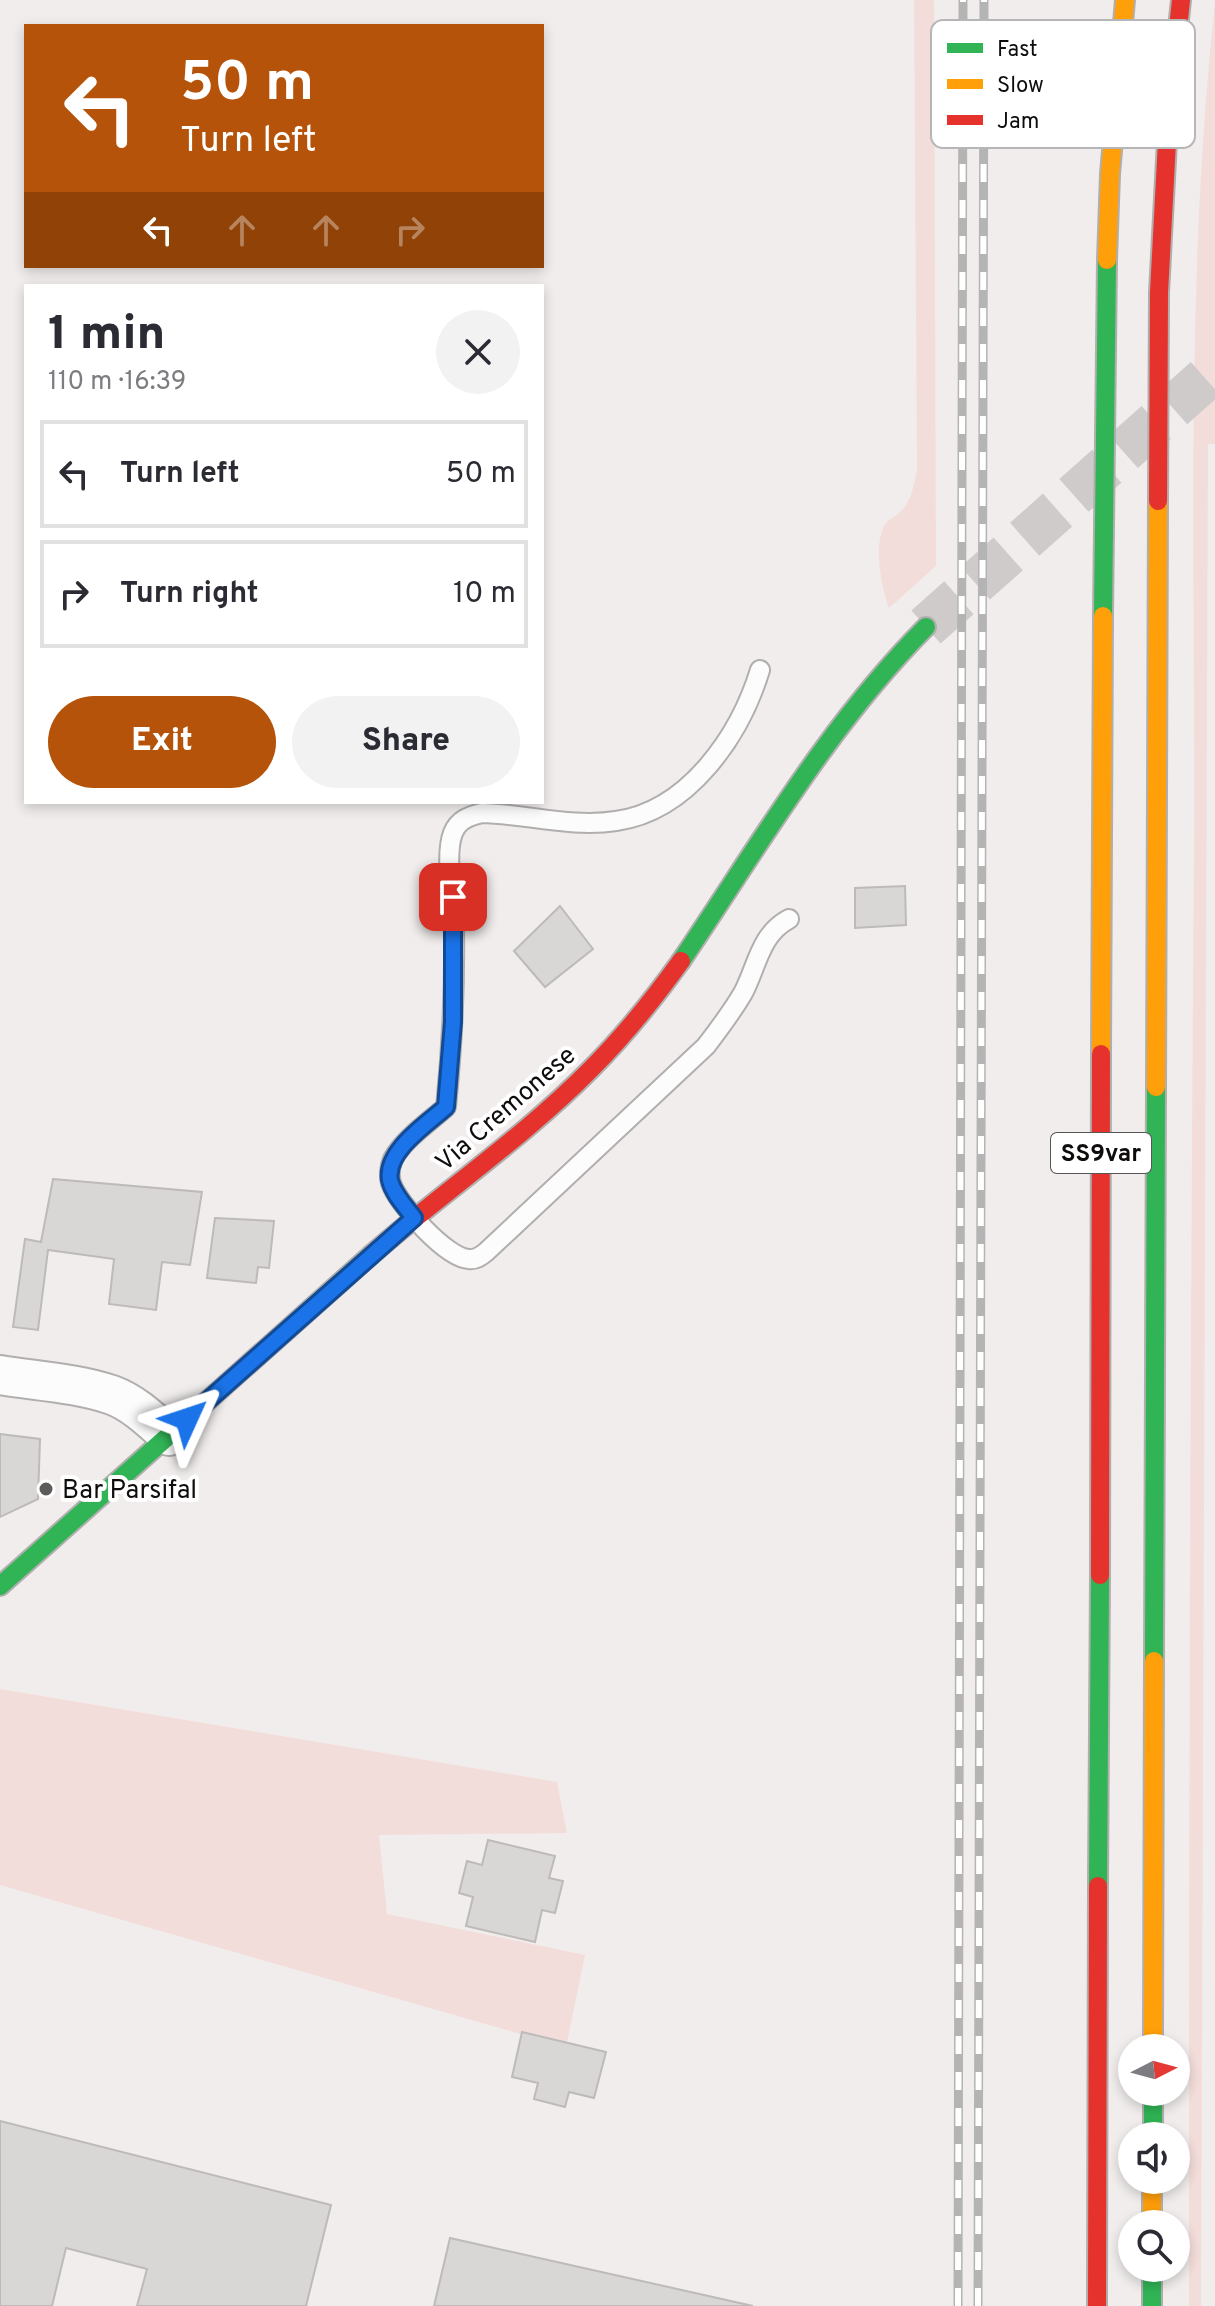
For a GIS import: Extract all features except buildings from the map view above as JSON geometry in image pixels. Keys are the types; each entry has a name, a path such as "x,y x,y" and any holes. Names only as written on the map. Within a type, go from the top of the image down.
{"main road":[{"name":"SS9var","path":"1123,20 1125,0"},
{"name":"SS9var","path":"1179,20 1181,0"},
{"name":"SS9var","path":"1097,2306 1104,335 1112,148"},
{"name":"SS9var","path":"1153,2034 1159,293 1166,148"},
{"name":"Via Cremonese","path":"0,1586 414,1218 555,1105 618,1041 662,987 840,724 926,627"},
{"path":"1152,2282 1152,2306"}],"street":[{"path":"0,1375 115,1396 146,1415 169,1436"}],"lane":[{"path":"760,670 746,710 716,757 667,802 617,821 576,822 482,813 459,823 451,843 453,1022 446,1107 405,1145 394,1158 391,1168 393,1187 414,1218 463,1258 475,1259 486,1252 706,1046 735,1007 766,939 789,919"}],"shaded area":[{"path":"914,0 934,0 934,20 931,20 931,148 935,148 936,566 889,608 881,577 879,552 882,530 908,501 917,469"},
{"path":"1215,3 1215,444 1208,444 1201,2306 1189,2306 1194,430 1195,323 1205,110"},
{"path":"0,1689 557,1782 567,1833 379,1835 387,1914 585,1955 566,2047 0,1885"}],"tunnel":[{"path":"926,627 1215,370"}],"railway":[{"path":"963,0 963,20"},
{"path":"984,0 984,20"},
{"path":"958,2306 963,148"},
{"path":"978,2306 984,148"}],"traffic: fast":[{"path":"1103,616 1107,260"},
{"path":"681,961 826,746 890,665 926,627"},
{"path":"1154,1661 1156,1087"},
{"path":"0,1586 371,1255"},
{"path":"1098,1886 1100,1575"},
{"path":"1153,2106 1153,2122"},
{"path":"1152,2282 1152,2306"}],"traffic: slow":[{"path":"1123,20 1125,0"},
{"path":"1107,260 1112,148"},
{"path":"1156,1087 1158,501"},
{"path":"1101,1054 1103,616"},
{"path":"1153,2034 1154,1661"},
{"path":"1152,2194 1152,2210"}],"traffic: jam":[{"path":"1179,20 1181,0"},
{"path":"1158,501 1159,293 1167,148"},
{"path":"371,1255 565,1094 627,1031 681,961"},
{"path":"1100,1575 1101,1054"},
{"path":"1097,2306 1098,1886"}],"place":[{"name":"Bar Parsifal","path":"46,1489"}],"route":[{"path":"187,1419 414,1218 396,1194 390,1179 391,1168 394,1158 405,1145 446,1107 452,1052 453,897"}]}
